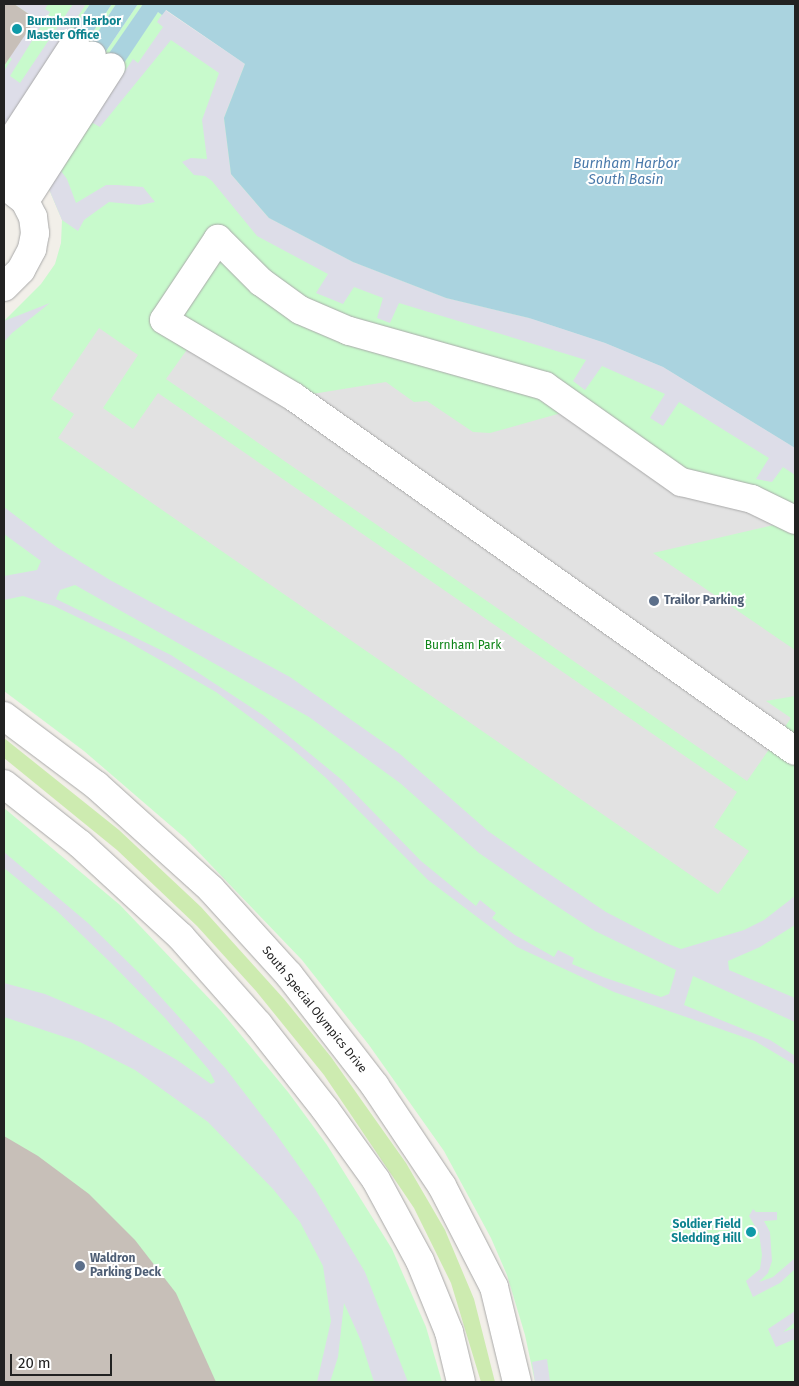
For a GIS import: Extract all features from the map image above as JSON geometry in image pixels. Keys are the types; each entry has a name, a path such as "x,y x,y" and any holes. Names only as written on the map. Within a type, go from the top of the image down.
{"street":[{"path":"4,152 93,55 12,191 33,217 32,249 21,270 4,287"},
{"path":"795,520 752,499 681,482 545,386 349,331 300,310 261,282 218,239 164,320 294,397 795,751"},
{"name":"South Special Olympics Drive","path":"4,716 96,785 211,889 289,974 370,1078 442,1186 494,1287 518,1382"},
{"path":"4,784 80,844 180,937 258,1024 325,1109 376,1180 420,1261 448,1332 461,1382"}],"green space":[{"name":"Burnham Park","path":"4,4 90,4 67,38 82,48 112,4 116,4 86,50 100,60 138,4 143,4 104,62 158,12 245,64 269,218 353,262 446,298 529,318 795,448 795,1382 535,1382 525,1335 507,1275 491,1238 444,1151 369,1045 302,960 185,838 84,751 4,691 4,321 41,284 55,264 61,243 62,220 43,175 4,148"},
{"path":"4,738 119,830 201,907 284,999 331,1057 406,1163 445,1230 474,1299 495,1382 481,1382 451,1283 414,1208 324,1075 256,991 197,926 117,850 4,758"},
{"path":"4,808 120,905 221,1011 288,1092 327,1145 392,1249 426,1327 442,1382 4,1382"}],"shaded area":[{"path":"14,4 48,4 45,9 50,12 10,76 20,83 73,4 86,4 4,129 4,71 12,59 7,55 36,19"},
{"path":"165,10 245,64 224,118 231,174 269,218 353,262 446,298 529,318 605,343 663,367 795,448 795,475 783,467 772,482 756,479 769,458 679,402 663,426 650,418 665,394 602,366 585,390 573,381 586,360 399,303 390,323 377,318 383,298 354,287 343,304 316,293 328,274 257,236 212,181 205,176 194,175 182,162 191,158 207,159 202,120 219,73 171,40 100,127 91,122 133,59 138,63 163,27 157,22"},
{"path":"52,159 67,179 76,203 106,185 143,187 155,202 140,205 109,202 84,220 78,231 62,220 43,175"},
{"path":"50,303 12,333 4,342 4,321"},
{"path":"99,328 138,355 103,408 133,429 158,393 737,792 714,827 749,851 718,894 58,438 74,414 51,399"},
{"name":"Trailor Parking","path":"196,337 294,397 386,382 414,402 427,401 473,432 490,433 579,408 681,482 795,520 653,553 795,650 795,696 766,701 791,718 747,781 166,379"},
{"path":"4,507 58,548 110,580 290,677 400,754 488,831 606,912 666,943 681,949 744,930 764,920 795,896 795,925 760,947 728,961 729,970 795,998 795,1022 693,976 684,1005 770,1040 795,1056 795,1065 755,1041 614,992 517,947 428,880 326,778 289,746 216,692 125,640 54,606 23,596 4,600 4,576 37,570 41,561 4,534","holes":["75,585 309,717 400,783 479,853 538,894 595,931 676,970 669,994 661,997 603,977 572,964 574,958 558,950 554,957 515,935 492,918 496,913 480,900 476,906 421,861 342,780 263,715 171,655 56,599 60,590"]},
{"path":"4,852 88,923 139,973 226,1069 276,1134 315,1189 365,1272 408,1382 374,1382 361,1341 344,1303 338,1357 330,1382 317,1382 331,1321 323,1266 300,1222 273,1189 208,1122 135,1070 80,1042 4,1017 4,983 45,994 111,1022 177,1060 211,1084 215,1082 209,1070 165,1018 110,962 57,911 4,868"},
{"path":"753,1209 756,1212 777,1212 777,1220 764,1221 770,1232 772,1261 768,1273 759,1282 773,1277 795,1258 795,1269 780,1283 753,1297 746,1281 760,1269 762,1255 759,1233 749,1216"},
{"path":"795,1311 795,1322 783,1332 795,1328 795,1339 776,1347 768,1329"},
{"path":"547,1359 550,1382 535,1382 532,1362"}],"water":[{"path":"90,4 112,4 82,48 67,38"},
{"path":"116,4 138,4 100,60 86,50"},
{"name":"Burnham Harbor South Basin","path":"143,4 795,4 795,448 663,367 605,343 529,318 446,298 353,262 269,218 231,174 224,118 245,64 166,10 162,15 158,12 118,72 103,62"}],"building":[{"name":"Burmham Harbor Master Office","path":"4,4 14,4 36,19 4,66"},
{"name":"Waldron Parking Deck","path":"4,1136 38,1156 89,1194 135,1240 176,1293 216,1382 4,1382"}],"place":[{"name":"Burmham Harbor Master Office","path":"17,29"},
{"name":"Trailor Parking","path":"654,601"},
{"name":"Soldier Field Sledding Hill","path":"751,1232"},
{"name":"Waldron Parking Deck","path":"80,1266"}]}
